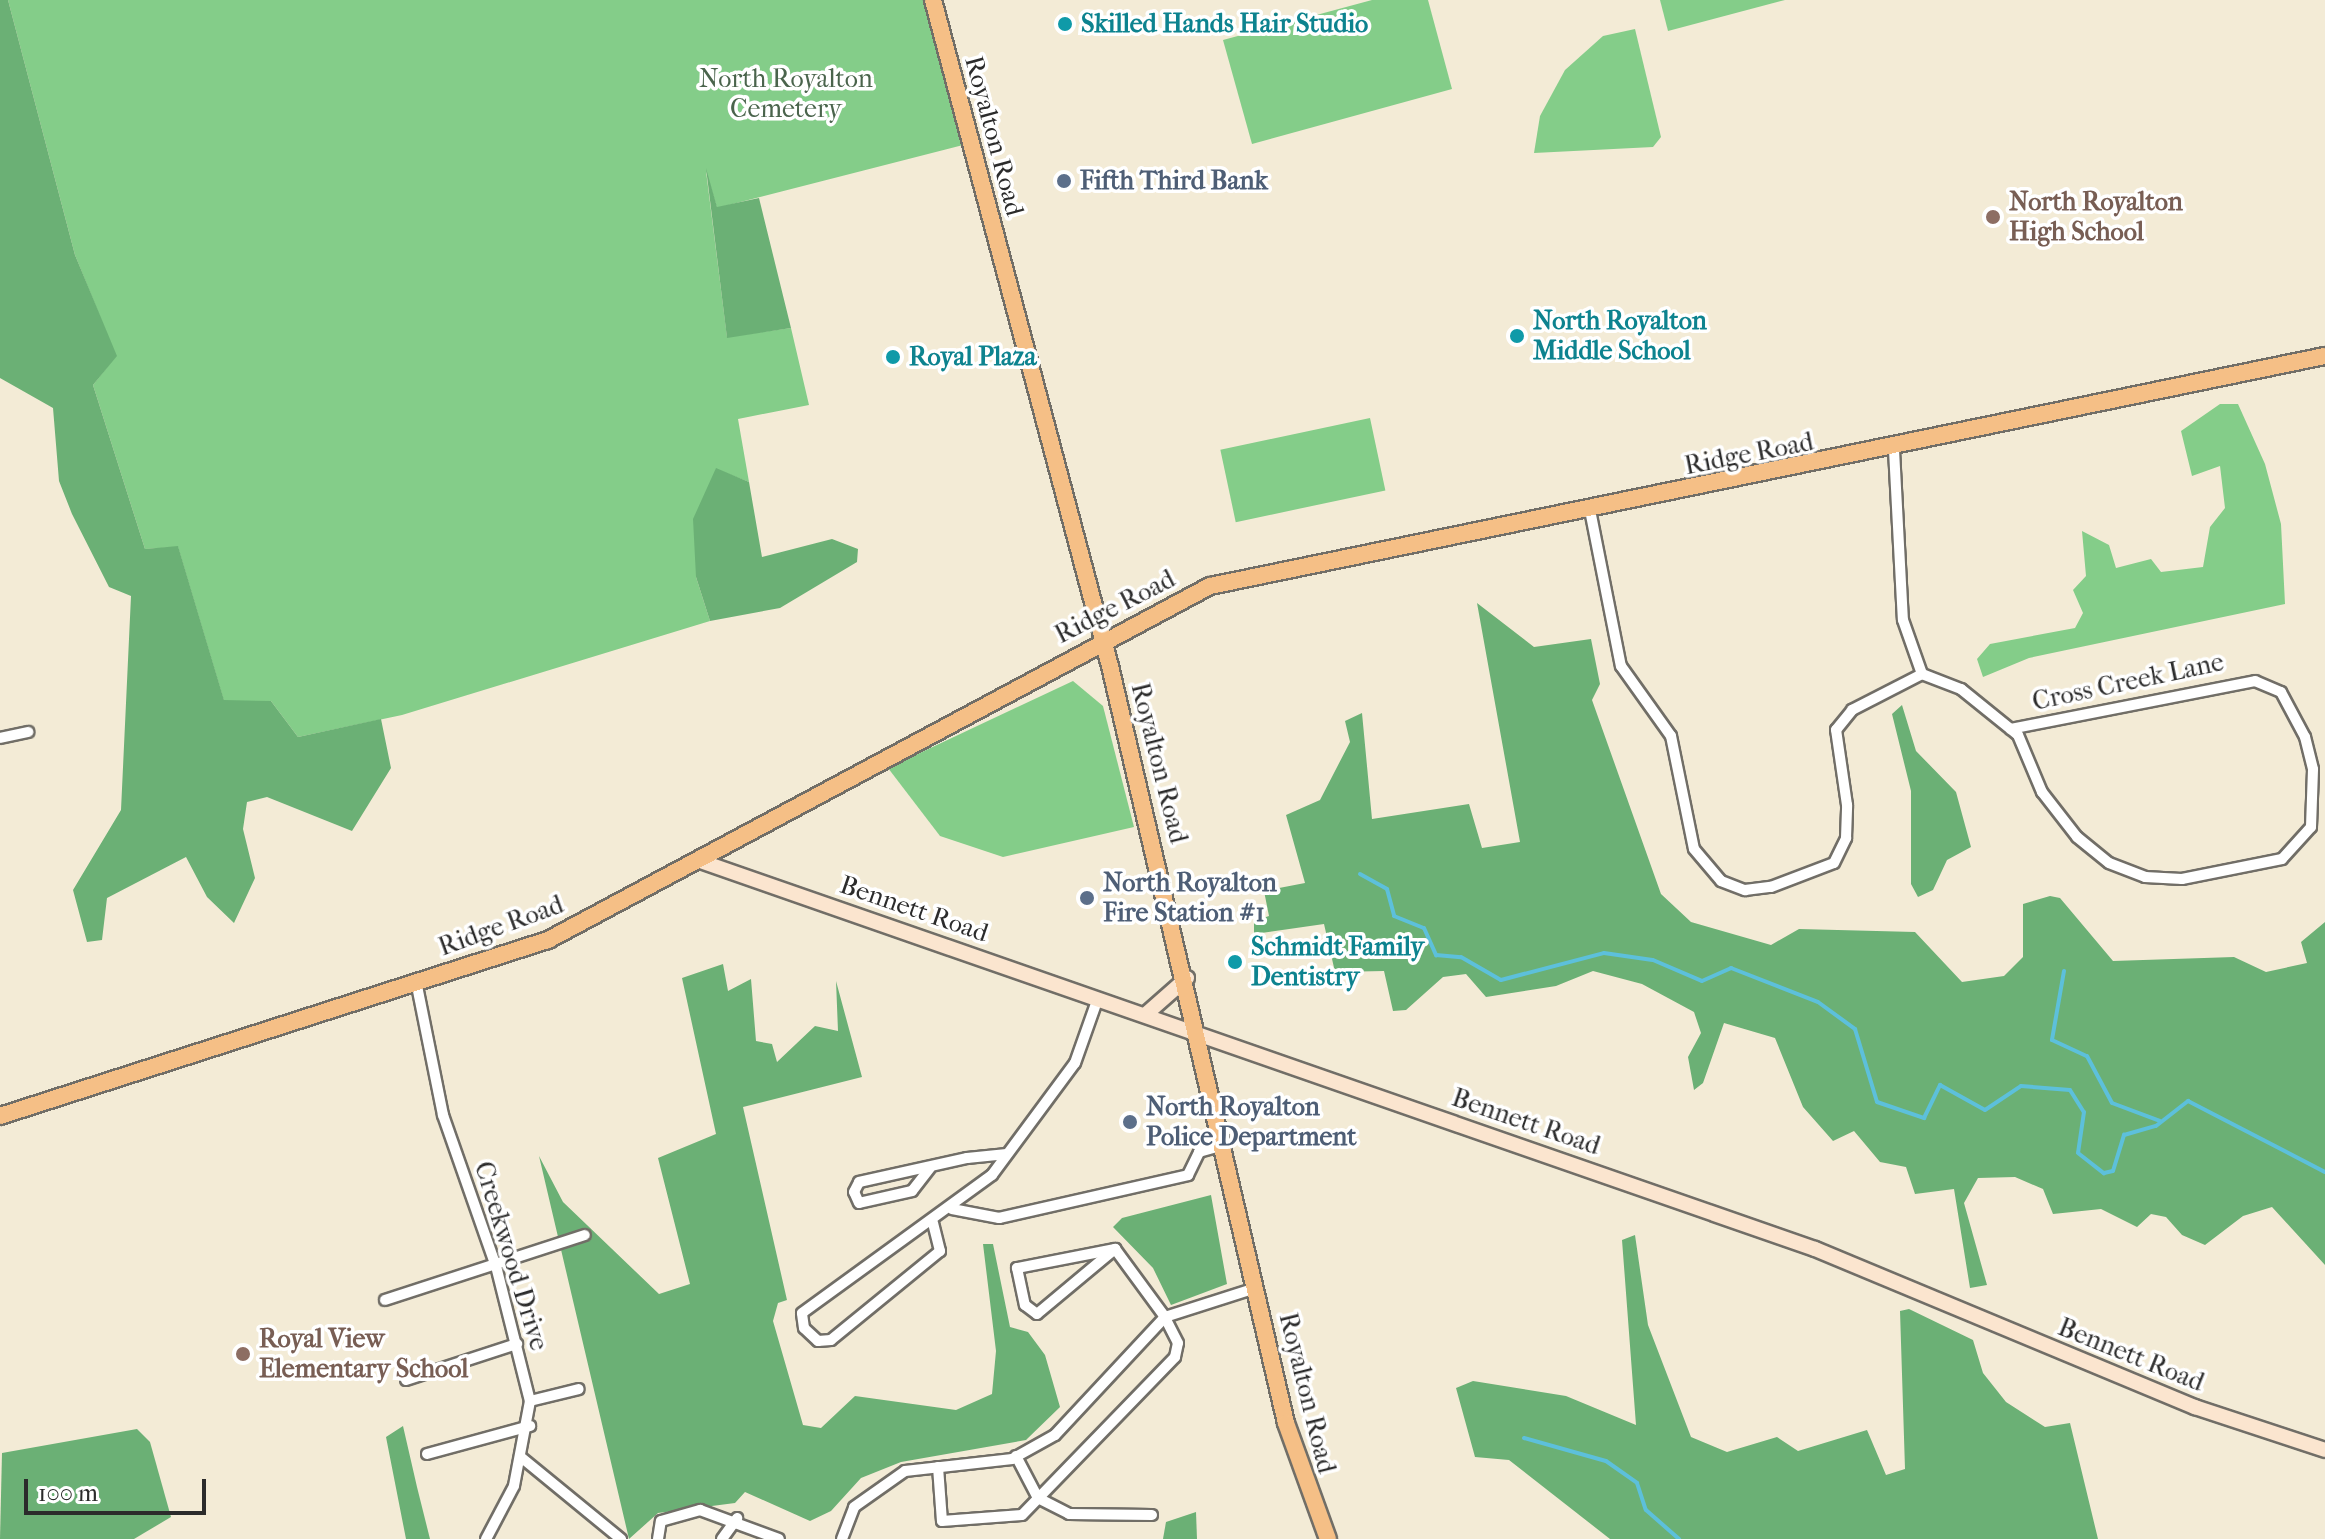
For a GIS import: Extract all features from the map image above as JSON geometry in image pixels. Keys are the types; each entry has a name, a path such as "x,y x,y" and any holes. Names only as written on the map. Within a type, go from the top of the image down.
{"main road":[{"name":"Royalton Road","path":"933,0 1103,637 1201,1036 1286,1423 1328,1539"},
{"name":"Ridge Road","path":"0,1116 548,940 703,862 1103,637 1210,586 1894,450 2325,356"}],"street":[{"path":"1894,450 1903,620 1922,674"},
{"path":"1590,510 1621,666 1671,736 1694,849 1721,881 1745,890 1771,887 1834,863 1846,838 1847,805 1836,730 1852,710 1922,674 1961,689 2011,729"},
{"name":"Cross Creek Lane","path":"2255,681 2281,692 2305,737 2316,805 2311,827 2282,859 2182,879 2145,877 2109,863 2077,837 2042,792 2011,729 2255,681"},
{"path":"0,738 28,732"},
{"name":"Bennett Road","path":"703,862 1815,1249 2164,1395 2325,1450"},
{"path":"1145,1015 1187,978"},
{"name":"Creekwood Drive","path":"416,981 443,1115 496,1266 530,1401 530,1426 522,1458 486,1539"},
{"path":"933,1223 940,1251 831,1340 818,1341 804,1328 802,1313 952,1209 1007,1154 1075,1063 1098,998"},
{"path":"952,1209 999,1218 1188,1175 1199,1152 1226,1145"},
{"path":"930,1168 912,1191 859,1203 854,1192 859,1182 930,1168 1007,1154"},
{"path":"385,1300 585,1235"},
{"path":"1115,1249 1037,1314 1025,1305 1017,1268 1115,1249"},
{"path":"938,1467 942,1521 1022,1515 1175,1357 1178,1343 1165,1317 1115,1249"},
{"path":"842,1539 854,1507 905,1471 1016,1456 1055,1435 1165,1317 1256,1288"},
{"path":"406,1380 517,1344"},
{"path":"530,1401 579,1389"},
{"path":"427,1454 530,1426"},
{"path":"1016,1456 1038,1498 1069,1514 1152,1515"},
{"path":"522,1458 621,1539"},
{"path":"658,1539 661,1521 700,1510 737,1518 779,1539"},
{"path":"722,1539 737,1518"}],"green space":[{"path":"0,0 8,0 75,255 117,356 93,385 145,549 178,546 224,700 271,701 298,737 381,719 391,768 352,831 267,797 247,802 243,829 255,878 234,923 207,897 186,857 107,898 102,940 87,942 73,890 121,810 131,596 109,587 72,514 59,481 53,408 0,378"},
{"name":"North Royalton Cemetery","path":"8,0 928,0 967,144 717,208 706,171 727,337 791,328 809,405 738,419 749,482 716,469 696,577 710,621 402,715 298,737 271,701 224,701 178,547 145,549 93,385 116,356 75,255"},
{"path":"1372,0 1428,0 1452,89 1252,144 1223,40"},
{"path":"1660,0 1785,0 1668,31"},
{"path":"1635,29 1661,137 1653,147 1534,153 1540,116 1565,70 1603,36"},
{"path":"706,168 717,207 759,198 791,328 727,338"},
{"path":"2220,404 2238,404 2265,464 2281,524 2285,604 2029,658 1983,677 1977,659 1990,644 2075,628 2083,613 2073,590 2086,576 2082,531 2109,545 2116,568 2151,559 2161,572 2203,567 2210,527 2225,508 2220,466 2192,476 2181,431"},
{"path":"1370,418 1385,490 1236,522 1220,450"},
{"path":"716,468 749,482 762,557 832,539 858,549 857,562 780,608 710,621 696,577 693,519"},
{"path":"1477,603 1534,647 1591,639 1600,684 1592,700 1661,894 1691,922 1771,945 1799,929 1915,932 1962,982 2004,976 2023,957 2023,904 2050,896 2060,898 2113,961 2234,957 2266,972 2307,963 2301,942 2325,922 2325,1265 2272,1207 2243,1216 2205,1245 2182,1235 2166,1217 2151,1214 2137,1227 2101,1209 2053,1214 2043,1189 2015,1177 1978,1178 1964,1203 1987,1285 1970,1288 1954,1189 1915,1194 1906,1167 1880,1162 1854,1131 1833,1141 1803,1107 1775,1038 1724,1023 1703,1083 1694,1090 1688,1057 1701,1033 1694,1012 1642,984 1593,971 1556,986 1486,997 1466,974 1443,977 1406,1010 1393,1011 1384,971 1335,972 1324,924 1254,934 1254,921 1269,916 1264,891 1305,883 1286,815 1320,800 1350,742 1345,721 1362,713 1372,819 1469,804 1482,848 1520,842"},
{"path":"1073,681 1103,706 1134,827 1003,857 940,836 888,768"},
{"path":"1902,705 1916,751 1956,792 1971,847 1947,860 1933,890 1918,897 1911,884 1911,791 1892,714"},
{"path":"723,964 728,991 751,979 756,1041 772,1044 777,1062 815,1026 838,1031 836,981 862,1077 743,1107 787,1300 778,1303 773,1321 803,1425 821,1428 855,1396 956,1410 992,1394 996,1351 983,1244 993,1244 1010,1327 1028,1332 1045,1355 1060,1407 1026,1440 901,1462 861,1478 831,1511 810,1521 745,1492 735,1503 658,1513 629,1539 539,1156 563,1202 659,1294 690,1284 658,1158 716,1134 682,978"},
{"path":"1211,1195 1227,1284 1171,1305 1153,1268 1113,1227 1122,1218"},
{"path":"1635,1235 1648,1325 1691,1437 1727,1452 1777,1437 1798,1451 1867,1430 1886,1475 1905,1469 1900,1311 1909,1309 1973,1340 1983,1373 2006,1402 2045,1427 2070,1423 2098,1539 1610,1539 1509,1460 1475,1457 1456,1388 1473,1381 1566,1396 1636,1425 1622,1240"},
{"path":"403,1426 430,1539 406,1539 386,1437"},
{"path":"137,1429 150,1442 171,1517 134,1539 0,1539 2,1453"},
{"path":"1196,1512 1197,1539 1163,1539 1166,1522"}],"waterway":[{"path":"1360,874 1387,889 1394,916 1424,928 1436,955 1461,957 1501,980 1604,953 1653,960 1702,981 1731,968 1818,1002 1855,1029 1877,1102 1924,1118 1940,1085 1985,1110 2021,1086 2070,1090 2084,1112 2078,1153 2104,1173 2113,1171 2124,1135 2156,1126 2188,1101 2325,1172"},
{"path":"2064,971 2052,1040 2087,1056 2112,1103 2160,1121"},
{"path":"1524,1438 1606,1461 1637,1483 1646,1510 1679,1539"}],"place":[{"name":"Skilled Hands Hair Studio","path":"1065,24"},
{"name":"Fifth Third Bank","path":"1064,181"},
{"name":"North Royalton High School","path":"1993,217"},
{"name":"North Royalton Middle School","path":"1517,336"},
{"name":"Royal Plaza","path":"893,357"},
{"name":"North Royalton Fire Station #1","path":"1087,898"},
{"name":"Schmidt Family Dentistry","path":"1235,962"},
{"name":"North Royalton Police Department","path":"1130,1122"},
{"name":"Royal View Elementary School","path":"243,1354"}]}
